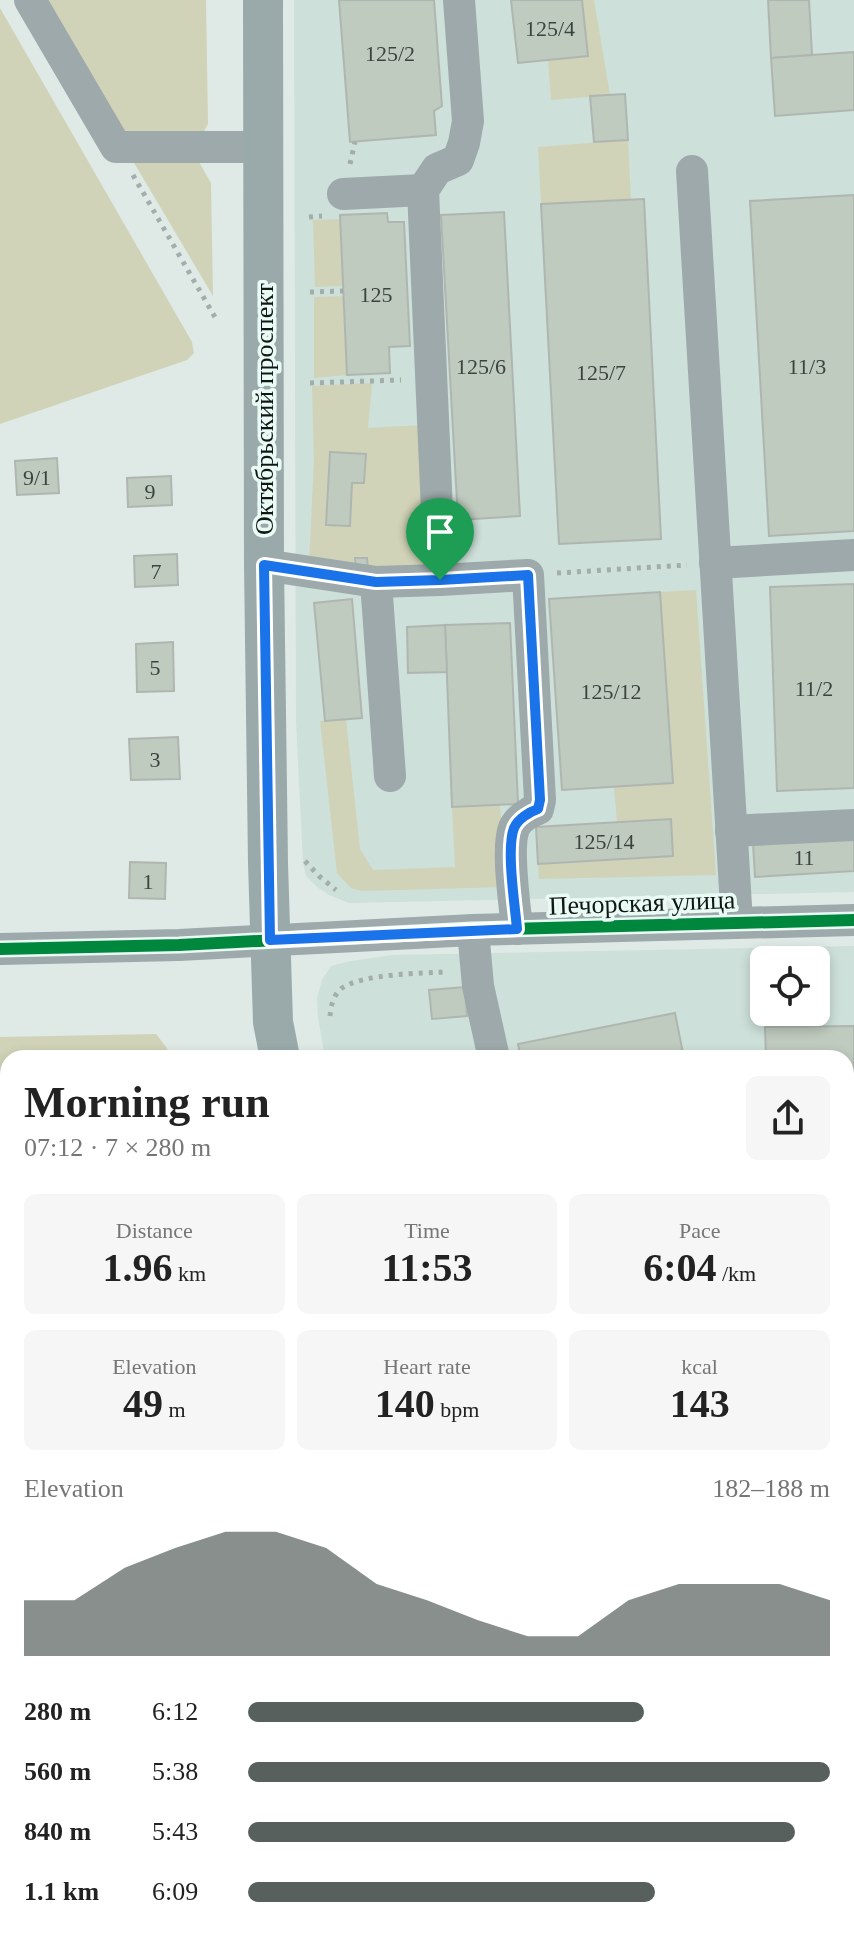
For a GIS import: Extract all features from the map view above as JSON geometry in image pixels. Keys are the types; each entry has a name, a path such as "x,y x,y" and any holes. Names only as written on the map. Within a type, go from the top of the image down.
{"main road":[{"name":"Октябрьский проспект","path":"263,0 264,565 270,940 273,1022 278,1050"}],"street":[{"path":"30,0 116,147 263,147"},
{"path":"440,580 423,190 437,169 458,160 464,143 468,121 459,0"},
{"path":"692,171 737,923"},
{"path":"343,194 423,190"},
{"path":"715,563 854,555"},
{"path":"264,565 376,582 528,575 540,800 538,809 528,813 514,827 511,872 517,929"},
{"path":"376,582 390,776"},
{"path":"731,831 854,825"},
{"name":"Печорская улица","path":"0,949 473,930 854,920"},
{"path":"473,930 478,986 492,1050"}],"path":[{"path":"116,147 216,319"},
{"path":"310,292 343,291"},
{"path":"310,383 431,378"},
{"path":"528,575 715,563"},
{"path":"305,861 336,890"},
{"path":"330,1016 334,998 343,988 367,980 398,974 477,970"}],"shaded area":[{"path":"294,0 854,0 854,892 349,903 329,895 306,876 296,721"},
{"path":"830,946 854,946 854,1050 324,1050 317,998 322,980 331,966 393,955 750,948 750,1026 830,1026"}],"green space":[{"path":"39,0 206,0 208,124 202,135 121,143"},
{"path":"582,0 594,0 610,95 551,100 548,60 588,56"},
{"path":"0,8 192,342 194,353 187,360 0,424"},
{"path":"628,140 631,200 541,204 538,147"},
{"path":"127,151 199,162 211,183 213,296"},
{"path":"340,219 343,286 315,287 313,220"},
{"path":"344,296 347,375 314,378 314,297"},
{"path":"372,383 368,428 425,425 433,559 427,568 398,576 383,576 309,563 314,461 312,386","holes":["330,452 366,454 364,483 352,483 350,526 327,525"]},
{"path":"696,590 716,875 539,879 538,864 673,855 671,819 617,822 614,787 672,783 660,592"},
{"path":"346,719 360,849 373,870 455,867 452,807 500,805 505,887 363,891 351,888 337,873 320,721"},
{"path":"156,1034 167,1050 0,1050 0,1037"}],"building":[{"path":"339,0 434,0 442,106 434,111 436,135 350,142"},
{"path":"511,0 582,0 588,56 518,63"},
{"path":"768,0 809,0 812,55 771,58"},
{"path":"854,52 854,110 775,116 771,58"},
{"path":"625,94 628,140 594,142 590,96"},
{"path":"854,195 854,531 769,536 750,201"},
{"path":"644,199 661,539 559,544 541,204"},
{"path":"504,212 520,516 458,520 441,215"},
{"path":"387,213 388,222 404,222 410,346 389,347 390,373 347,375 340,215"},
{"path":"330,452 366,454 364,483 352,483 350,526 326,525"},
{"path":"57,458 59,493 17,495 15,461"},
{"path":"171,476 172,505 128,507 127,478"},
{"path":"177,554 178,585 135,587 134,556"},
{"path":"355,558 367,558 368,570 356,570"},
{"path":"854,584 854,788 777,791 770,587"},
{"path":"660,592 673,783 562,790 549,599"},
{"path":"352,599 362,718 325,721 314,603"},
{"path":"510,623 518,804 452,807 445,625"},
{"path":"445,625 447,672 408,673 407,627"},
{"path":"173,642 174,691 137,692 136,644"},
{"path":"178,737 180,779 131,780 129,739"},
{"path":"671,819 673,856 538,864 536,827"},
{"path":"854,838 854,871 755,877 753,843"},
{"path":"130,862 166,863 165,899 129,898"},
{"path":"465,987 467,1016 432,1019 429,990"},
{"path":"675,1013 682,1050 519,1050 518,1044"},
{"path":"854,1026 854,1050 766,1050 765,1027"}],"cycle path":[{"path":"0,949 179,945 473,930 854,920"}],"route":[{"path":"264,565 376,582 440,580 528,575 540,800 538,809 528,813 514,827 511,872 517,929 270,940 264,565"}]}
